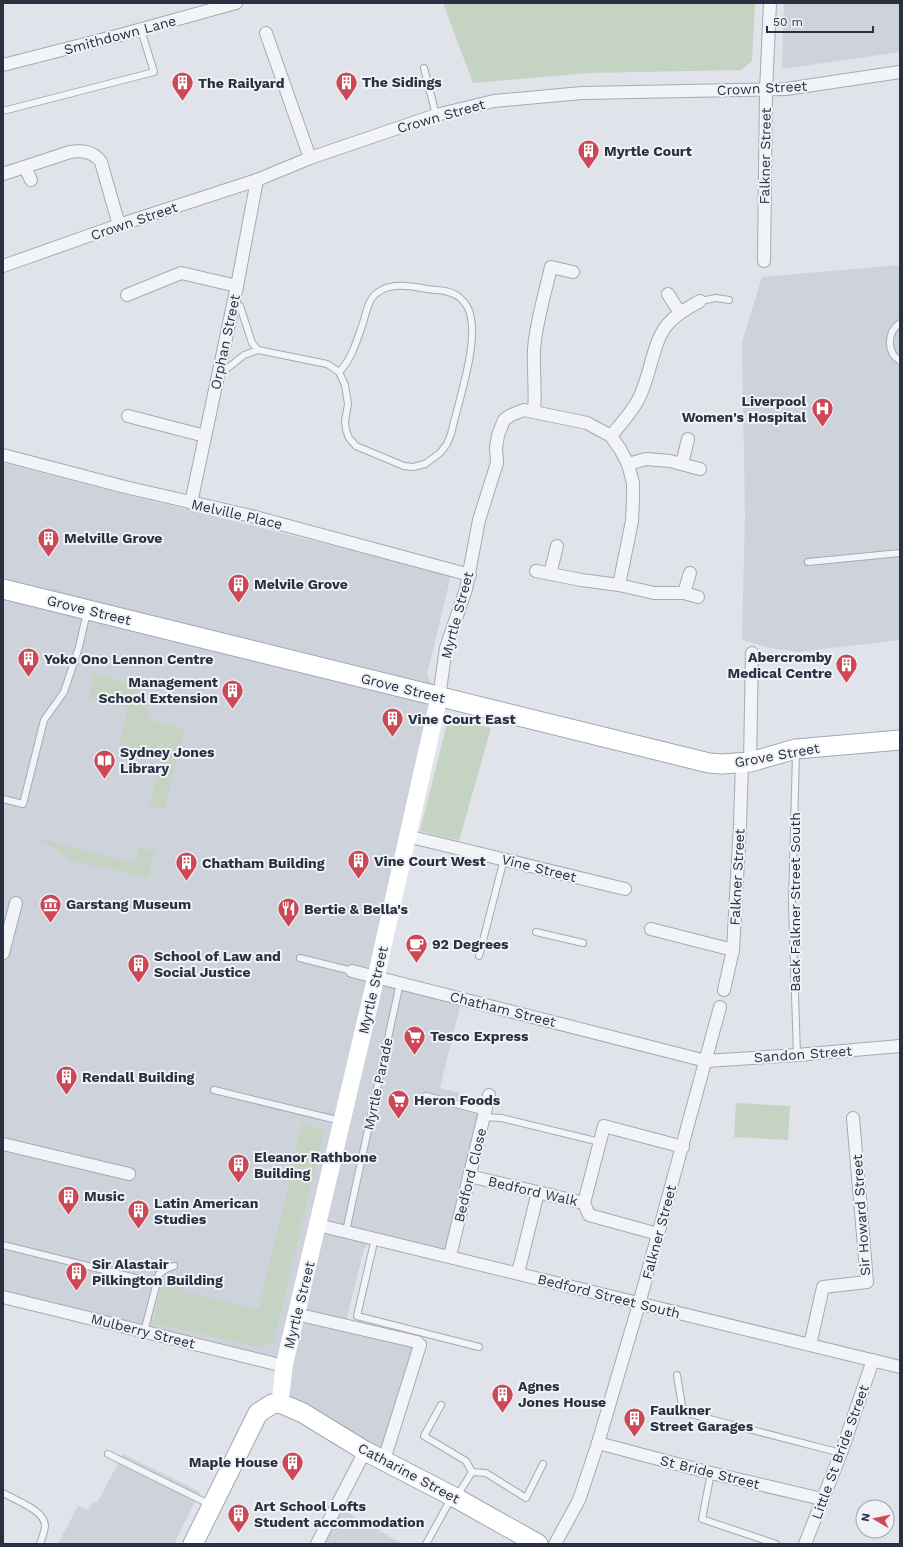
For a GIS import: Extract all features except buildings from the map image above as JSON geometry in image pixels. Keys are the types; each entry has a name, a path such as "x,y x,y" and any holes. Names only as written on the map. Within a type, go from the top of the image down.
{"main road":[{"name":"Grove Street","path":"3,589 694,760 722,764 746,763 796,749 900,740"},
{"name":"Catharine Street","path":"280,1403 303,1413 365,1451 454,1497 538,1544"},
{"path":"194,1544 258,1413 272,1404 280,1403"}],"street":[{"name":"Smithdown Lane","path":"3,65 140,30 204,8 236,3"},
{"name":"Falkner Street","path":"764,261 766,90 770,3"},
{"path":"266,33 310,158"},
{"name":"Crown Street","path":"3,266 119,225 257,180 310,158 436,115 494,101 522,97 582,93 786,89 822,85 900,72"},
{"path":"3,174 70,152 79,151 97,156 101,162 119,225"},
{"path":"25,167 31,180"},
{"name":"Orphan Street","path":"191,503 237,286 257,180"},
{"path":"573,272 551,267 538,321 534,350 536,394 534,412 587,423 611,436 628,464 633,483 632,521 619,585"},
{"path":"127,295 181,273 237,286"},
{"path":"668,294 680,313"},
{"path":"611,436 637,401 661,336 668,324 680,313 700,301"},
{"name":"Myrtle Street","path":"280,1403 284,1366 376,977 439,697 446,648 470,575 474,542 479,520 497,464 496,448 498,435 504,420 511,415 524,410 534,412"},
{"path":"128,416 205,436"},
{"path":"682,464 688,439"},
{"name":"Melville Place","path":"3,455 191,503 251,516 470,575"},
{"path":"628,464 646,459 670,461 700,469"},
{"path":"550,574 556,546"},
{"path":"536,571 586,581 619,585 654,593 684,593 698,597"},
{"path":"684,593 690,573"},
{"name":"Falkner Street","path":"724,990 733,950 752,653"},
{"name":"Vine Street","path":"407,836 625,889"},
{"path":"3,953 16,903"},
{"path":"651,929 733,950"},
{"name":"Chatham Street","path":"352,971 706,1061"},
{"name":"Falkner Street","path":"555,1544 579,1500 598,1443 639,1304 720,1007"},
{"name":"Sandon Street","path":"706,1061 900,1046"},
{"name":"Bedford Close","path":"450,1256 489,1094"},
{"name":"Sir Howard Street","path":"810,1345 823,1287 867,1282 853,1118"},
{"path":"584,1203 604,1126 682,1146"},
{"path":"3,1144 129,1174"},
{"name":"Bedford Walk","path":"469,1176 584,1203 589,1216 658,1234"},
{"path":"518,1274 538,1192"},
{"name":"Bedford Street South","path":"318,1225 900,1367"},
{"name":"Mulberry Street","path":"3,1297 284,1366"},
{"path":"296,1314 417,1342 420,1345 384,1460"},
{"name":"Little St Bride Street","path":"805,1544 841,1452 873,1360"},
{"name":"St Bride Street","path":"598,1443 711,1473 822,1499"},
{"path":"317,1544 365,1451"}],"lane":[{"path":"3,111 154,72 140,30"},
{"path":"424,68 436,115"},
{"path":"219,371 224,371 244,355 258,350 326,364 339,372 345,385 348,404 345,421 346,430 349,438 356,446 404,466 413,467 425,464 440,453 447,444 451,434 468,361 471,336 471,318 467,306 460,297 453,293 409,286 392,287 375,294 369,304 350,358 347,364 339,372"},
{"path":"700,301 716,298 729,300"},
{"path":"233,305 240,306 252,343 258,350"},
{"path":"900,323 892,332 890,347 893,354 900,361"},
{"path":"808,562 900,553"},
{"path":"3,799 23,804 44,720 64,692 79,647 87,610"},
{"name":"Back Falkner Street South","path":"796,749 792,904 797,1055"},
{"path":"479,956 504,859"},
{"path":"536,932 583,943"},
{"name":"Chatham Street","path":"300,958 352,971"},
{"name":"Myrtle Parade","path":"346,1231 400,983"},
{"path":"214,1090 342,1121"},
{"path":"426,1096 485,1114 600,1142"},
{"path":"375,1238 356,1316 479,1347"},
{"path":"3,1245 156,1283"},
{"path":"144,1332 159,1274 174,1266"},
{"path":"678,1375 683,1412 841,1452"},
{"path":"442,1405 424,1436 466,1461 472,1472"},
{"path":"108,1454 212,1506"},
{"path":"472,1472 486,1473 526,1498 544,1464"},
{"path":"426,1544 454,1497 472,1472"},
{"path":"711,1473 702,1519 776,1544"},
{"path":"3,1494 38,1512 43,1517 45,1526 40,1544"}],"shaded area":[{"path":"784,3 900,3 900,52 782,69"},
{"name":"Liverpool Women's Hospital","path":"900,265 900,640 798,652 771,648 742,640 745,515 742,342 762,277"},
{"path":"3,463 451,575 427,675 439,697 376,977 462,999 440,1088 488,1100 450,1256 373,1237 364,1249 347,1318 351,1326 417,1342 384,1460 280,1403 284,1366 3,1297"},
{"path":"123,1454 200,1492 174,1544 58,1544 78,1506 88,1510 93,1502 97,1503"},
{"path":"336,1506 403,1544 317,1544"}],"green space":[{"path":"443,3 755,3 752,61 741,70 588,73 473,83"},
{"path":"93,674 135,684 153,721 185,729 164,809 149,806 162,756 119,745 128,708 88,699"},
{"path":"448,719 491,728 459,841 420,831"},
{"path":"39,838 135,863 139,847 155,851 148,878 73,861"},
{"path":"736,1103 790,1106 788,1140 734,1137"},
{"path":"302,1124 325,1129 273,1342 262,1348 153,1323 162,1283 178,1273 185,1275 182,1291 259,1309"}],"place":[{"name":"The Railyard","path":"182,102"},
{"name":"The Sidings","path":"347,102"},
{"name":"Myrtle Court","path":"588,170"},
{"name":"Liverpool Women's Hospital","path":"822,428"},
{"name":"Melville Grove","path":"49,558"},
{"name":"Melvile Grove","path":"239,604"},
{"name":"Yoko Ono Lennon Centre","path":"29,678"},
{"name":"Abercromby Medical Centre","path":"847,684"},
{"name":"Management School Extension","path":"233,710"},
{"name":"Vine Court East","path":"392,738"},
{"name":"Sydney Jones Library","path":"105,780"},
{"name":"Vine Court West","path":"359,880"},
{"name":"Chatham Building","path":"187,882"},
{"name":"Garstang Museum","path":"50,924"},
{"name":"Bertie & Bella's","path":"289,928"},
{"name":"92 Degrees","path":"417,964"},
{"name":"School of Law and Social Justice","path":"138,984"},
{"name":"Tesco Express","path":"414,1056"},
{"name":"Rendall Building","path":"67,1096"},
{"name":"Heron Foods","path":"398,1120"},
{"name":"Eleanor Rathbone Building","path":"239,1184"},
{"name":"Music","path":"69,1216"},
{"name":"Latin American Studies","path":"139,1230"},
{"name":"Sir Alastair Pilkington Building","path":"76,1292"},
{"name":"Agnes Jones House","path":"503,1414"},
{"name":"Faulkner Street Garages","path":"635,1438"},
{"name":"Maple House","path":"293,1482"},
{"name":"Art School Lofts Student accommodation","path":"238,1534"}]}
